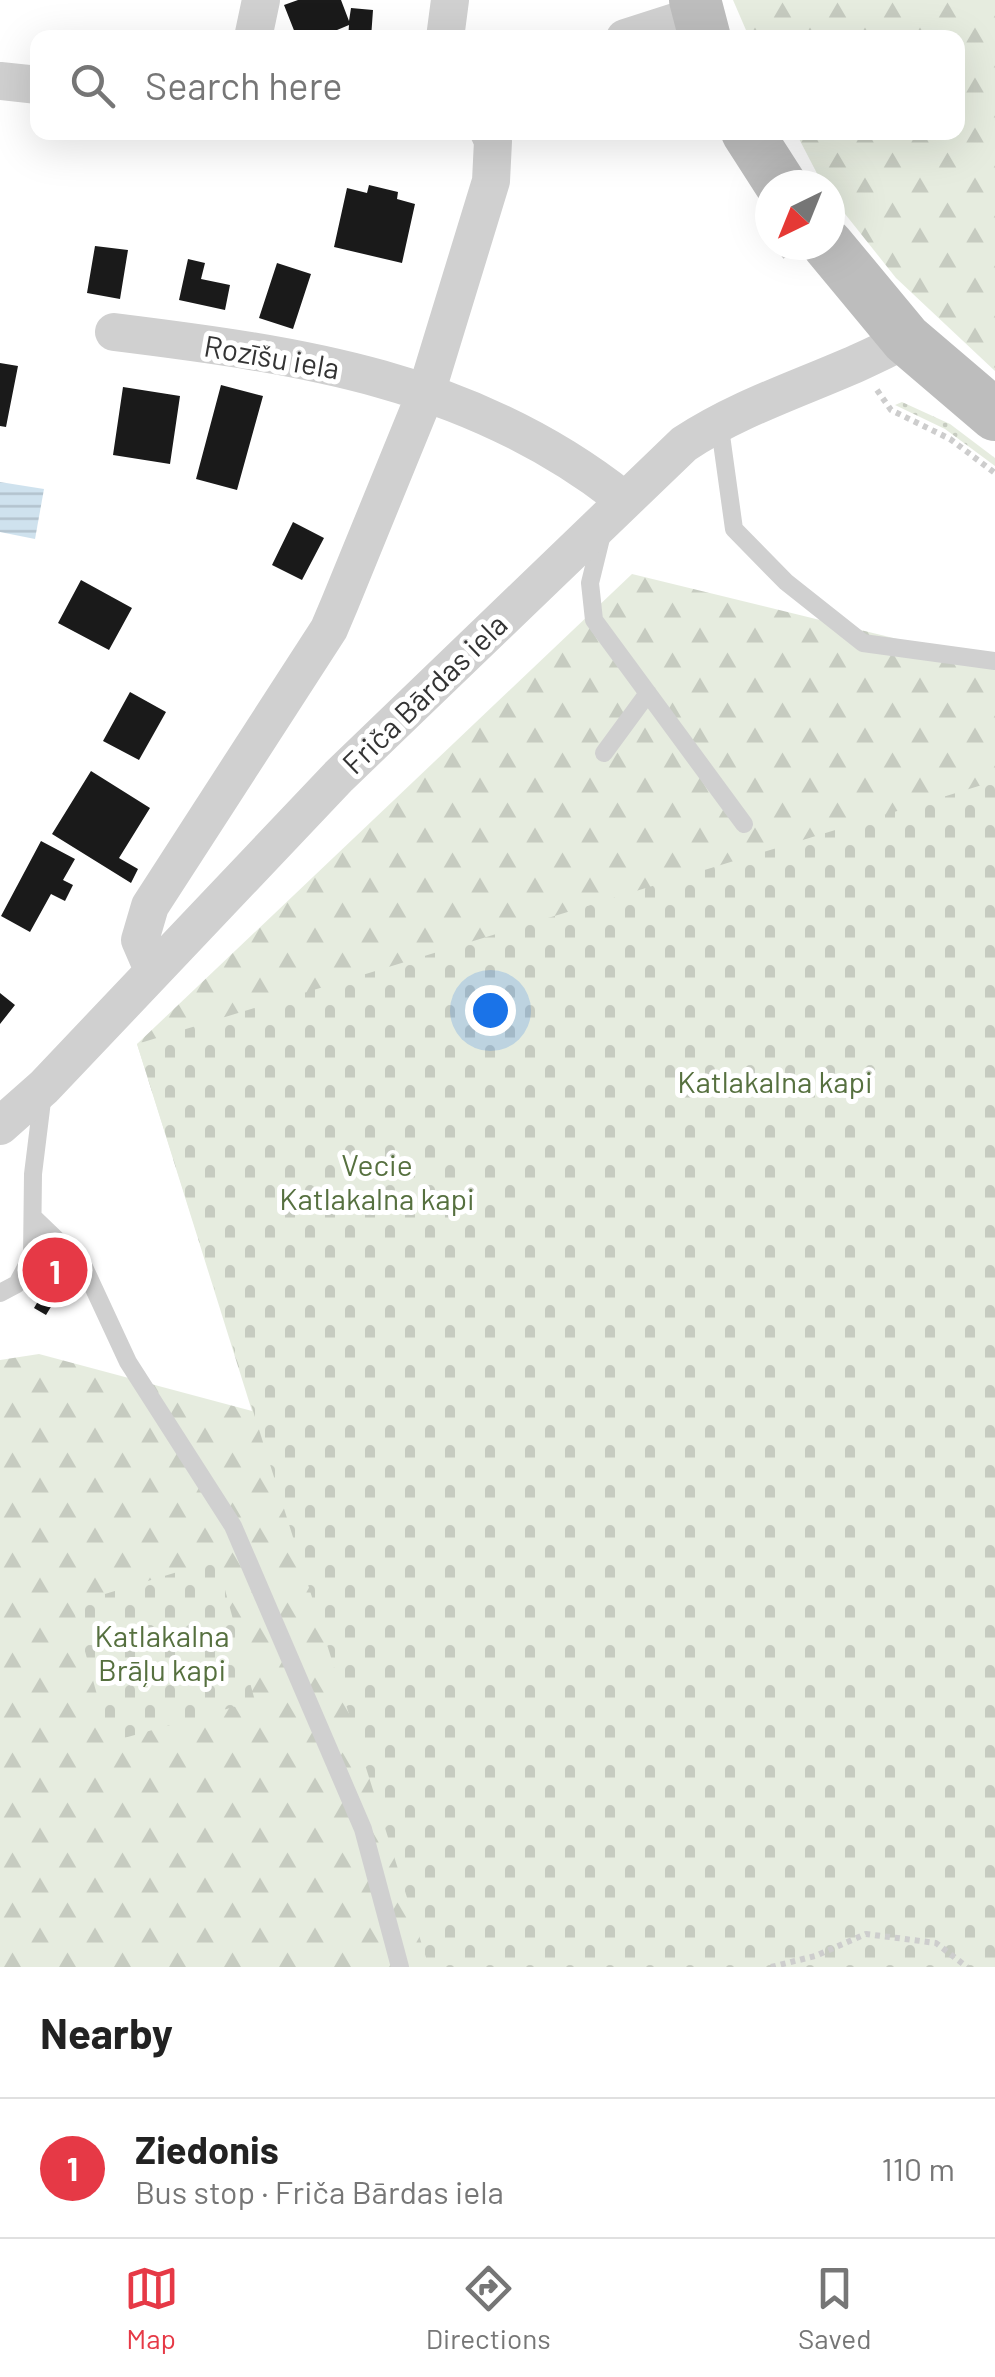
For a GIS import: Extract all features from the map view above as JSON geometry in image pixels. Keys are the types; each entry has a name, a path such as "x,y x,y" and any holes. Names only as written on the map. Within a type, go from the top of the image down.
{"main road":[{"path":"752,140 771,170"},
{"path":"841,260 906,338 995,415"}],"street":[{"path":"255,30 261,0"},
{"path":"446,30 450,0"},
{"path":"655,30 699,18"},
{"path":"0,81 30,83"},
{"path":"153,970 140,940 150,906 329,629 428,390 491,181 493,140"},
{"name":"Rozīšu iela","path":"114,332 275,352 428,390 585,469 614,508"},
{"name":"Friča Bārdas iela","path":"0,1126 44,1087 339,776 684,444 719,421 773,395 859,366 906,338"}],"lane":[{"path":"719,421 734,529 786,582 863,644 995,661"},
{"path":"614,508 590,582 594,620 744,824"},
{"path":"604,753 648,693"},
{"path":"0,1293 18,1284 32,1256 33,1174 44,1087"},
{"path":"33,1217 82,1265 128,1362 233,1526 363,1829 400,1967"}],"path":[{"path":"771,1967 815,1956 866,1934 936,1943 967,1967"}],"green space":[{"path":"733,0 995,0 995,371 896,278 845,214 845,170 815,170 800,140 965,140 965,30 746,30"},
{"path":"902,402 950,424 995,458 995,466 945,429 895,405"},
{"path":"632,574 995,663 995,1967 0,1967 0,1360 39,1354 252,1411 137,1044"},
{"path":"995,781 995,1967 429,1967 137,1044"},
{"name":"Katlakalna Brāļu kapi","path":"217,1560 255,1701 110,1742 72,1604"}],"water":[{"path":"0,482 44,489 35,539 0,532"}],"building":[{"path":"298,0 341,0 349,21 351,8 373,10 372,30 349,30 349,25 337,30 294,30 284,5"},
{"path":"369,185 398,192 397,199 415,204 402,263 334,247 347,188 367,193"},
{"path":"95,246 128,250 120,299 87,293"},
{"path":"188,259 205,263 201,279 230,285 225,310 179,300"},
{"path":"277,263 311,274 293,329 259,318"},
{"path":"0,363 18,366 6,427 0,426"},
{"path":"221,385 263,396 237,490 196,479"},
{"path":"123,387 180,396 170,464 113,455"},
{"path":"293,522 324,538 302,580 272,565"},
{"path":"81,580 132,608 109,650 58,623"},
{"path":"130,692 166,712 139,760 103,741"},
{"path":"91,771 150,808 119,858 138,869 131,883 52,834"},
{"path":"41,841 75,859 63,880 73,885 65,901 51,894 30,932 1,916"},
{"path":"0,993 15,1005 0,1024"},
{"path":"48,1284 60,1292 46,1315 34,1308"}],"place":[{"name":"Ziedonis","path":"55,1270"}],"park label":[{"name":"Katlakalna kapi","path":"775,1081"},
{"name":"Vecie Katlakalna kapi","path":"377,1181"}]}
